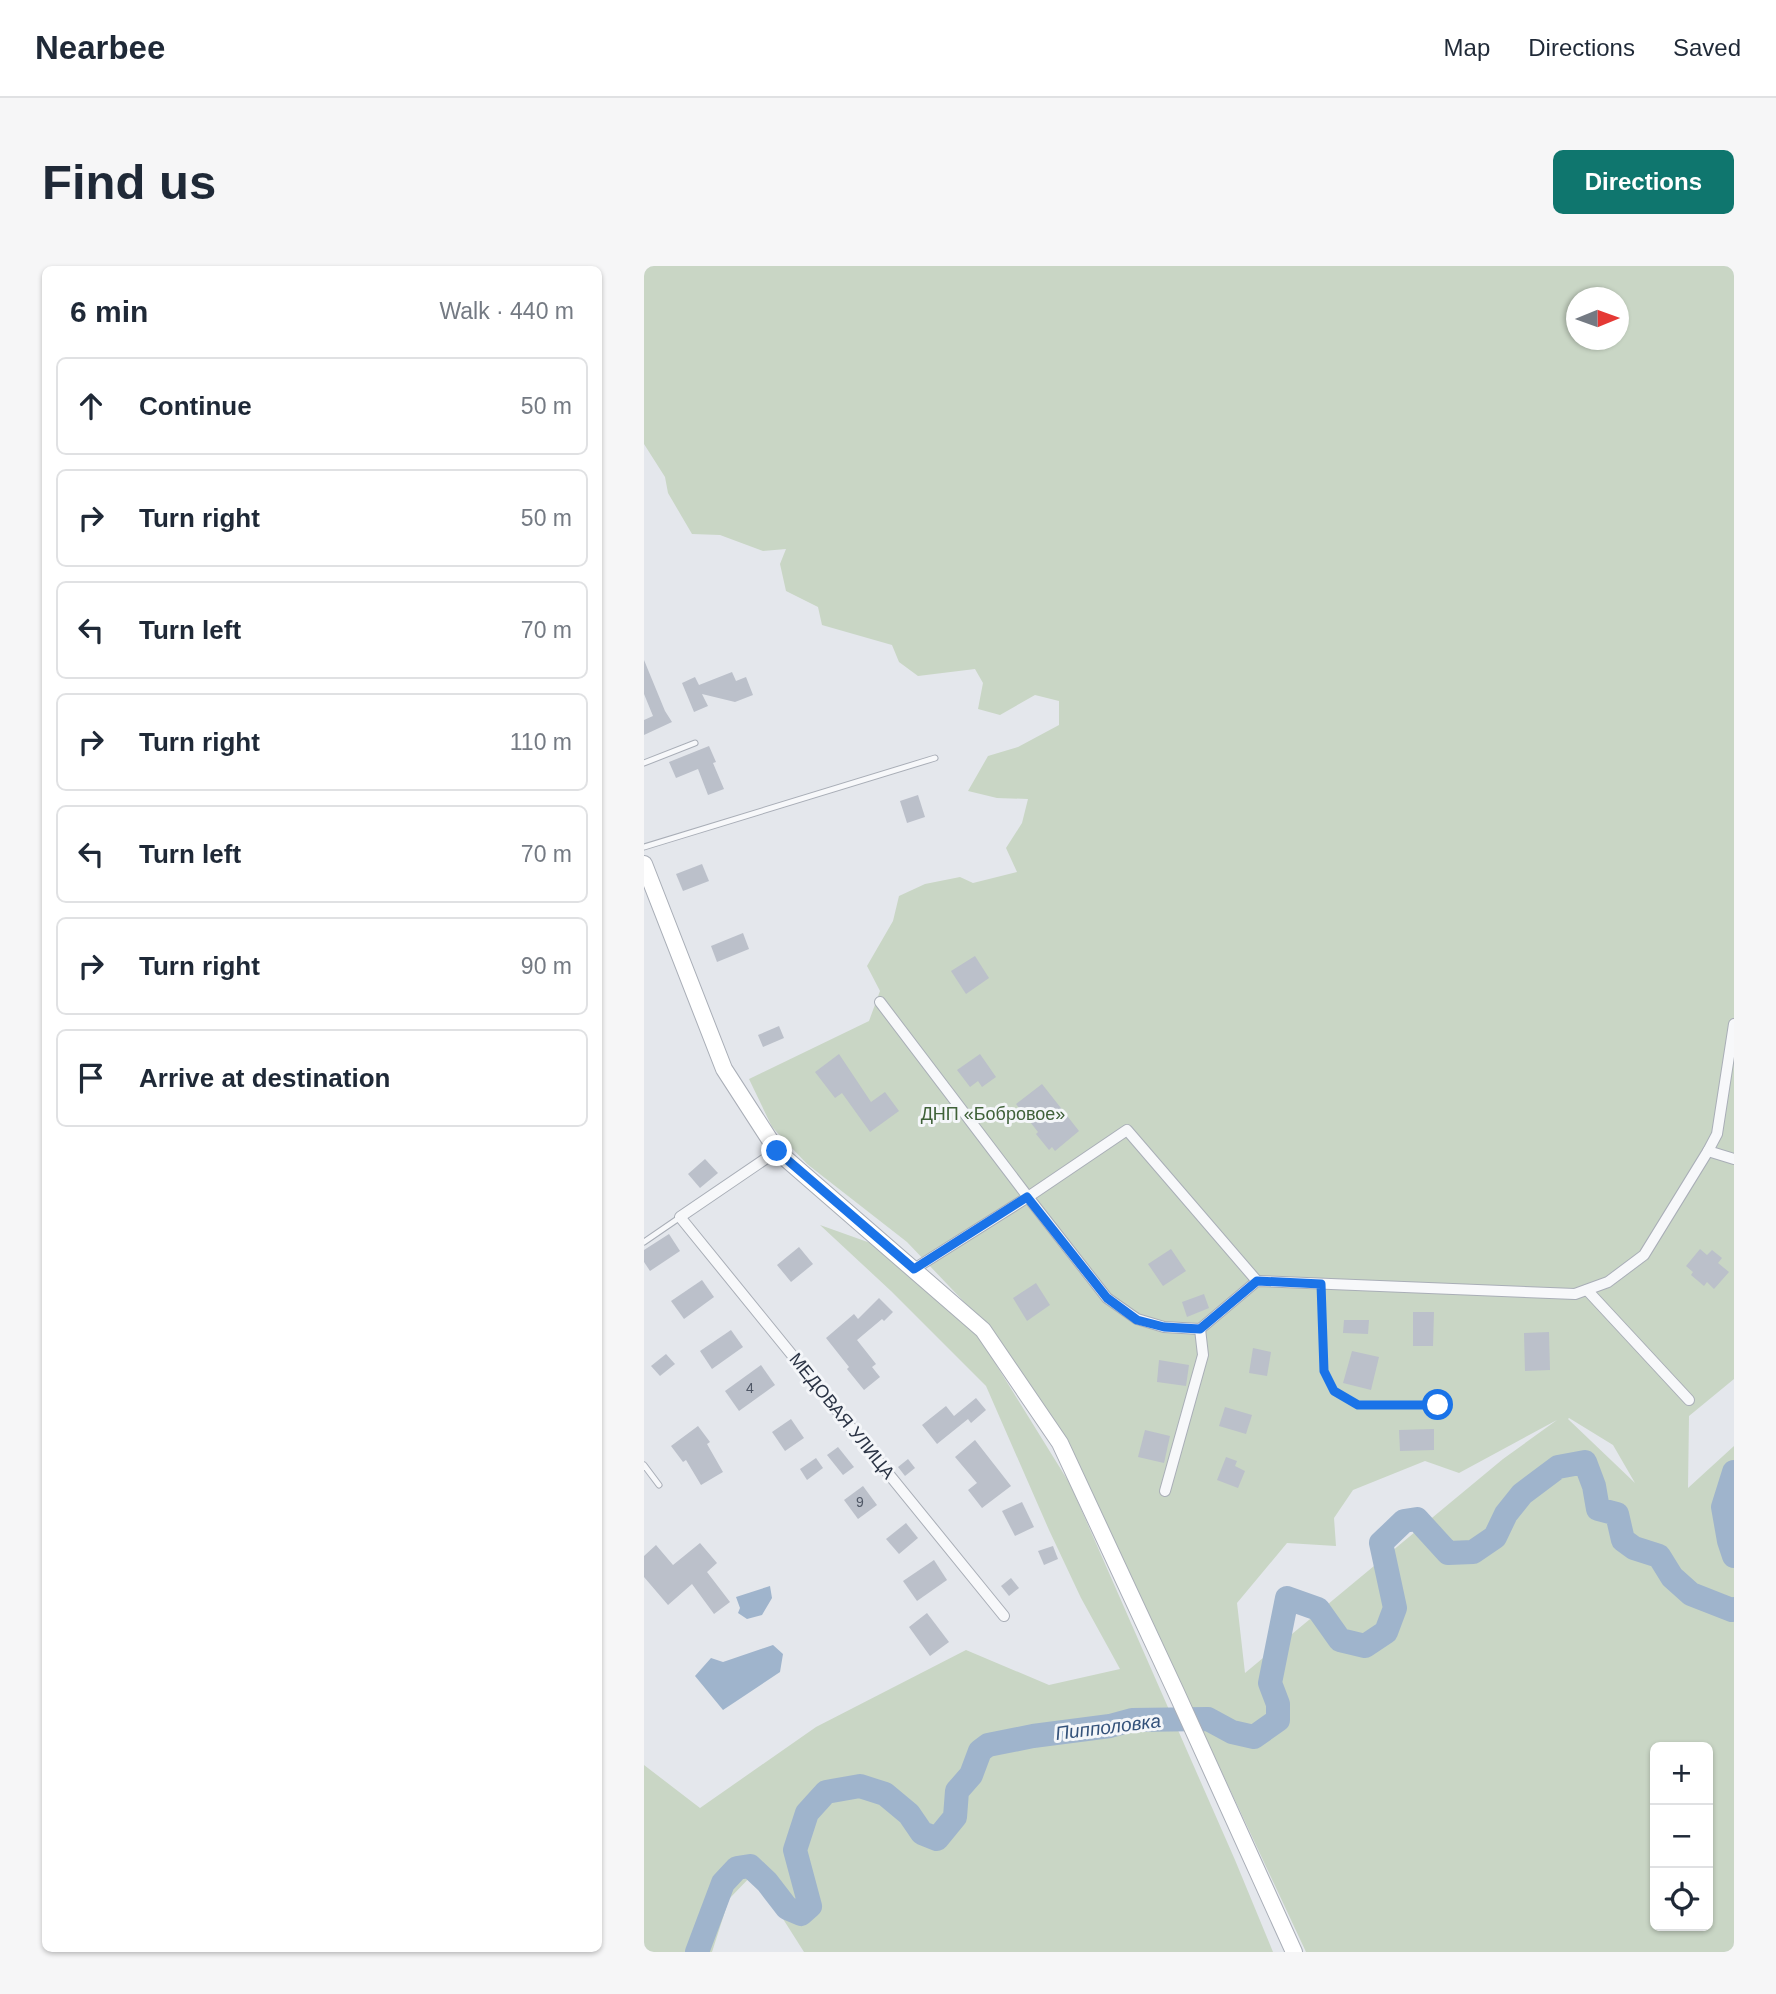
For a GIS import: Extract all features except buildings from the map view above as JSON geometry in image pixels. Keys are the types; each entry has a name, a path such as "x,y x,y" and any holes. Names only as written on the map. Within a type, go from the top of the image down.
{"main road":[{"path":"644,864 724,1069 777,1151 983,1330 1060,1443 1294,1952"}],"street":[{"path":"880,1002 1107,1298 1137,1320 1164,1327 1200,1329 1257,1281 1575,1294 1608,1282 1644,1255 1717,1134 1734,1024"},
{"path":"914,1269 1127,1130 1257,1281"},
{"path":"680,1217 777,1151"},
{"path":"1708,1151 1734,1159"},
{"name":"МЕДОВАЯ УЛИЦА","path":"680,1217 1004,1616"},
{"path":"1587,1290 1689,1400"},
{"path":"1165,1491 1203,1355 1200,1329"}],"lane":[{"path":"644,763 695,743"},
{"path":"644,847 935,758"},
{"path":"644,1242 680,1217"},
{"path":"1321,1284 1324,1371 1334,1391 1358,1405 1438,1405"},
{"path":"644,1465 659,1485"}],"green space":[{"name":"ДНП «Бобровое»","path":"644,266 1734,266 1734,1379 1689,1416 1688,1488 1734,1446 1734,1952 1306,1952 1064,1435 988,1327 907,1242 807,1164 772,1127 749,1079 869,1021 880,991 867,966 893,921 899,896 925,884 960,877 973,883 1017,872 1006,848 1022,823 1028,799 997,798 968,791 988,756 1018,747 1059,725 1059,701 1035,695 1000,715 978,709 983,683 975,669 918,676 899,662 892,645 822,625 818,607 786,591 780,564 786,549 763,551 720,535 692,534 668,493 665,477 644,444","holes":["1568,1419 1613,1445 1635,1483","1557,1420 1503,1459 1245,1673 1237,1603 1287,1543 1336,1546 1334,1518 1353,1490 1425,1461 1459,1473"]},
{"path":"820,1225 876,1245 979,1337 1070,1484 1273,1952 804,1952 754,1873 729,1899 712,1952 644,1952 644,1765 700,1808 816,1727 966,1650 1049,1685 1120,1669 1081,1598 986,1386"}],"water":[{"path":"770,1586 772,1598 762,1615 747,1619 738,1613 740,1608 736,1597"},
{"path":"773,1645 783,1654 780,1672 723,1710 695,1676 711,1658 723,1662"}],"waterway":[{"name":"Пипполовка","path":"697,1952 723,1883 737,1868 750,1866 767,1882 787,1908 801,1914 810,1906 795,1850 807,1813 826,1792 860,1786 885,1794 909,1814 922,1833 937,1839 955,1817 957,1791 971,1775 980,1751 988,1745 1110,1726 1132,1720 1208,1719 1232,1732 1254,1737 1278,1720 1278,1704 1270,1683 1287,1598 1318,1609 1340,1640 1365,1646 1386,1632 1395,1608 1381,1543 1404,1521 1417,1519 1448,1553 1473,1552 1495,1537 1506,1514 1522,1494 1558,1467 1585,1462 1594,1486 1598,1509 1617,1514 1623,1540 1634,1548 1659,1556 1672,1577 1691,1594 1734,1609"},
{"name":"Пипполовка","path":"1734,1472 1723,1507 1734,1556"}],"route":[{"path":"777,1151 914,1269 1027,1197 1107,1298 1137,1320 1164,1327 1200,1329 1257,1281 1321,1284 1324,1371 1334,1391 1358,1405 1438,1405"}]}
